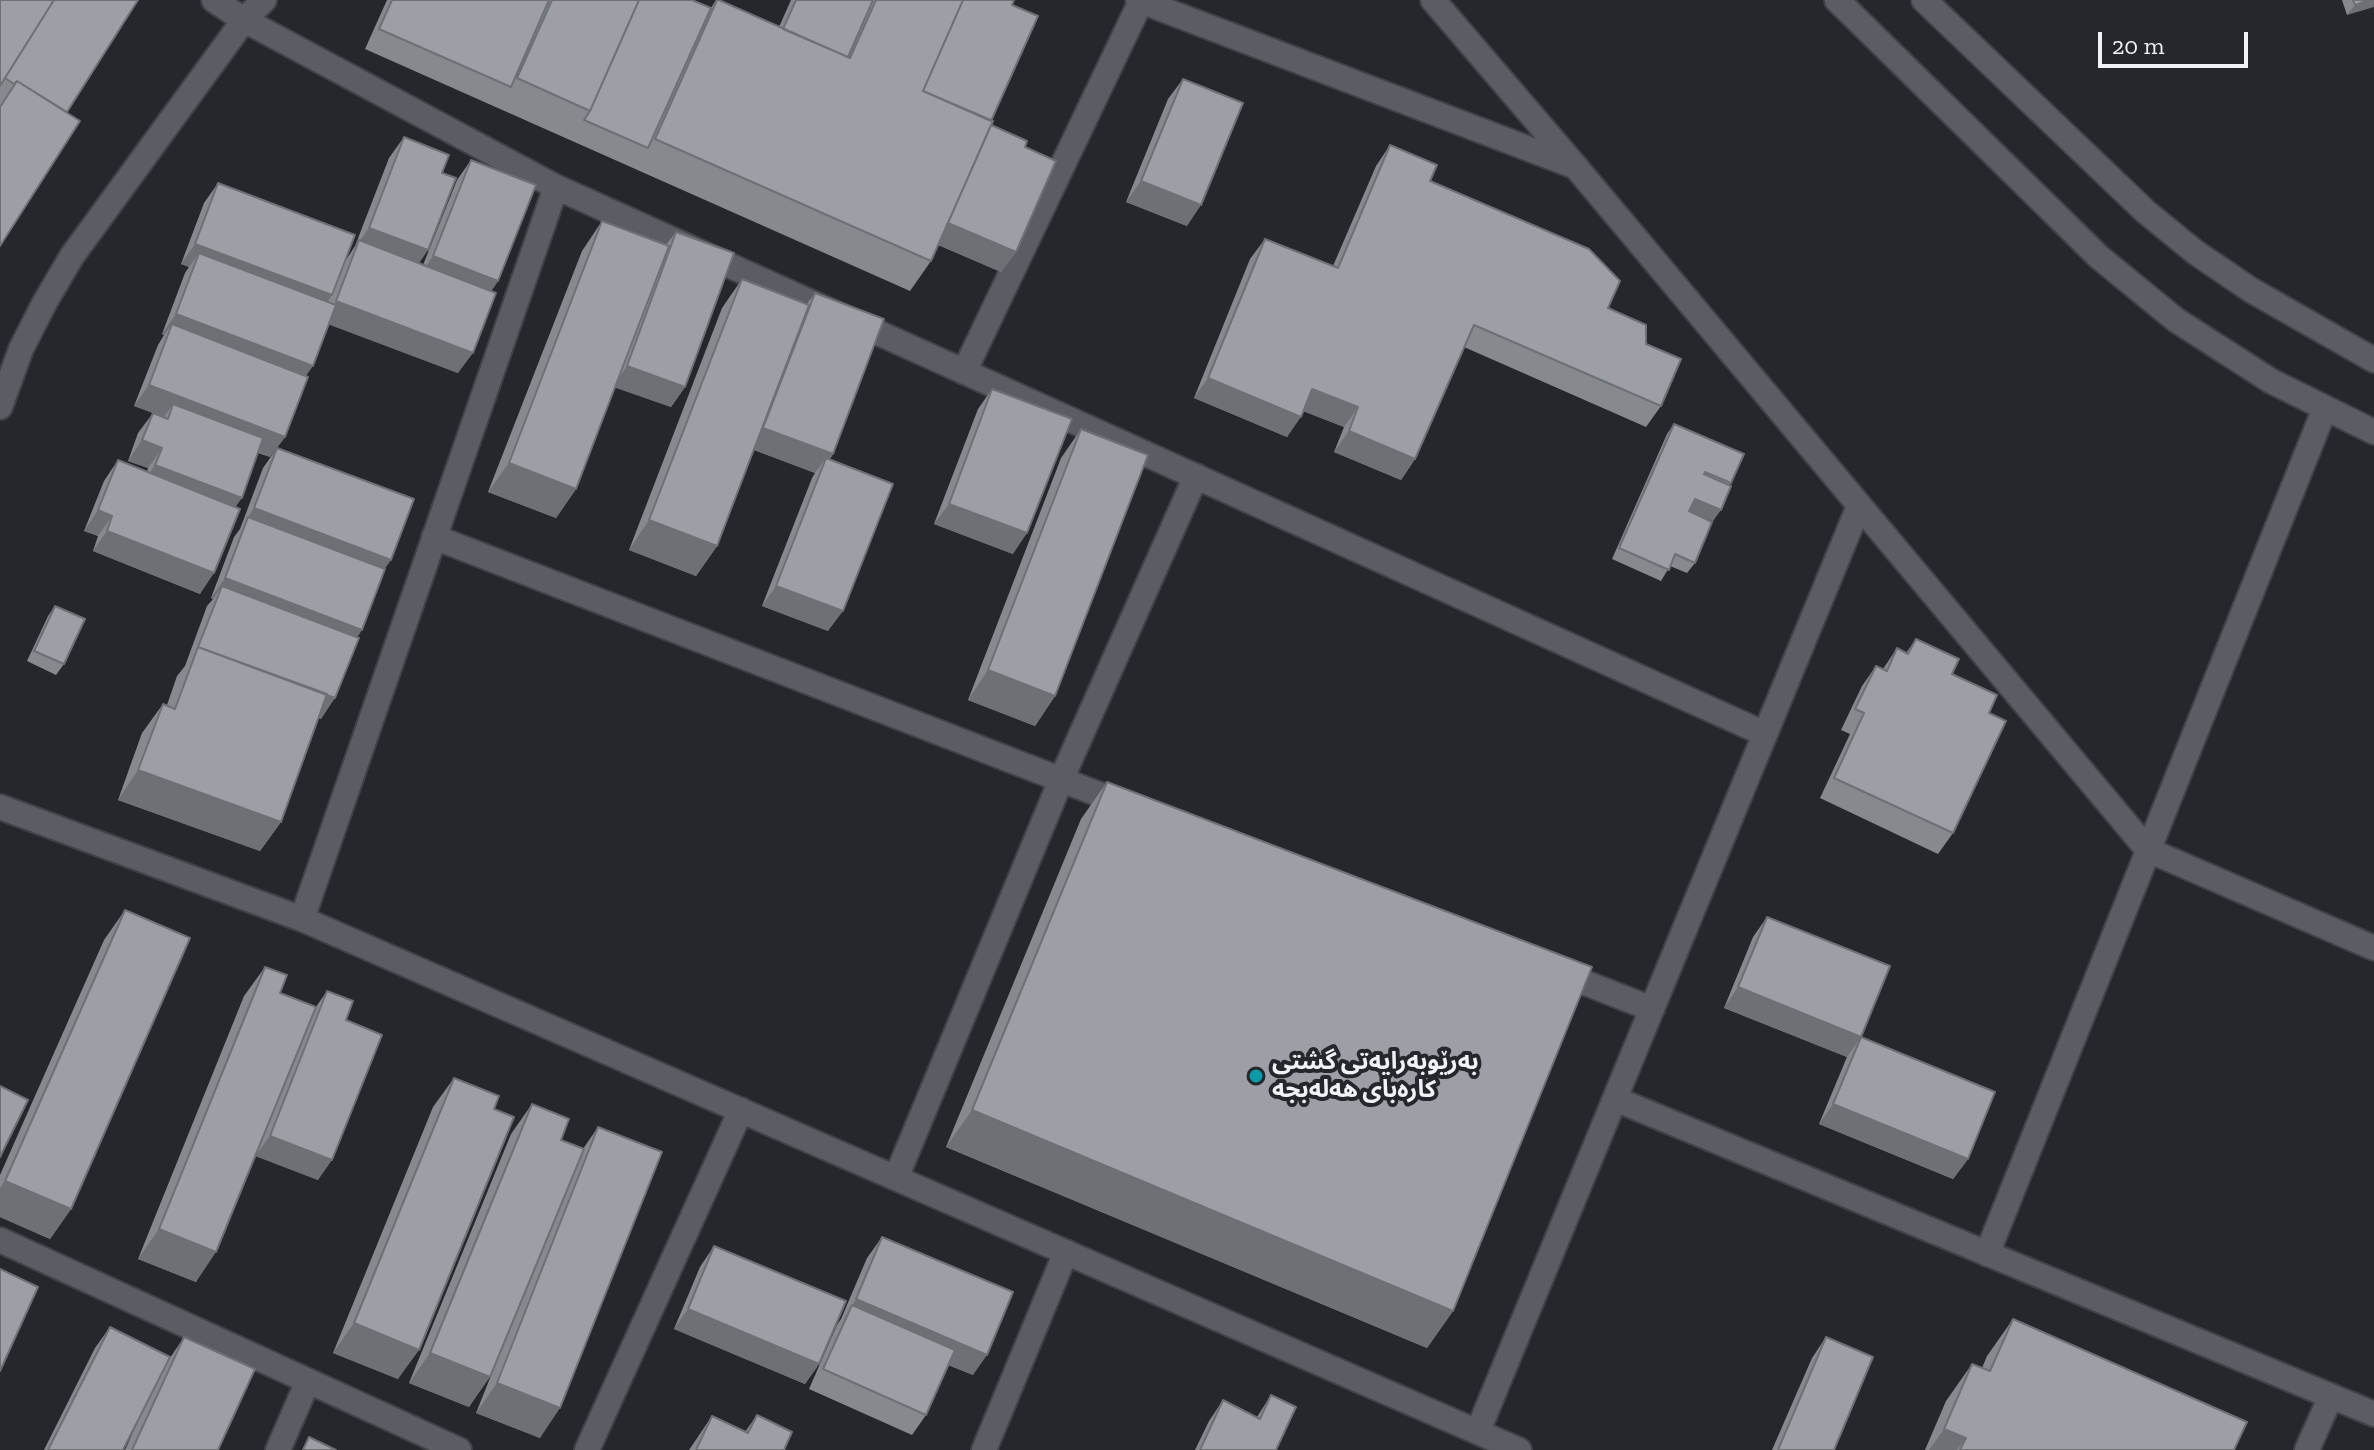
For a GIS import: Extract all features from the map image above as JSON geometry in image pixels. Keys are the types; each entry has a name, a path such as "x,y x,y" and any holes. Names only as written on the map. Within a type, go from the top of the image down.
{"street":[{"path":"214,0 244,20 556,187 1765,734"},
{"path":"0,407 21,349 72,256 244,20 264,0"},
{"path":"964,372 1140,0 1576,167"},
{"path":"1433,0 2148,850 2374,948"},
{"path":"1837,0 2110,266 2176,320 2271,381 2374,432"},
{"path":"1924,0 2146,212 2195,252 2251,290 2374,360"},
{"path":"302,919 556,187"},
{"path":"1987,1254 2325,408"},
{"path":"896,1178 1061,780 1196,476"},
{"path":"1478,1431 1859,506"},
{"path":"434,537 1149,814"},
{"path":"0,807 302,919 1519,1450"},
{"path":"1534,963 1652,1009"},
{"path":"1615,1099 2374,1414"},
{"path":"587,1450 741,1110"},
{"path":"0,1240 459,1450"},
{"path":"984,1450 1066,1252"},
{"path":"278,1450 308,1381"},
{"path":"2307,1450 2331,1396"}],"building":[{"path":"0,0 54,0 0,86"},
{"path":"54,0 138,0 67,112 17,81 14,84 5,78"},
{"path":"392,0 549,0 511,87 379,29"},
{"path":"552,0 639,0 590,111 517,78"},
{"path":"639,0 692,0 711,8 648,148 584,120"},
{"path":"717,0 850,58 876,0 963,0 923,91 993,121 931,261 655,139"},
{"path":"796,0 873,0 848,57 783,29"},
{"path":"963,0 1014,0 1012,5 1038,16 991,121 923,91"},
{"path":"1183,79 1243,103 1201,205 1141,181"},
{"path":"17,81 80,121 0,246 0,107"},
{"path":"991,125 1027,141 1025,147 1056,161 1016,252 948,223"},
{"path":"404,137 449,155 442,173 456,178 428,250 369,228"},
{"path":"1390,145 1437,165 1430,181 1589,249 1620,281 1608,308 1646,325 1646,344 1681,359 1661,406 1474,325 1415,459 1349,431 1358,407 1312,389 1301,417 1208,378 1265,239 1338,268"},
{"path":"471,160 536,185 498,281 433,256"},
{"path":"218,183 355,235 332,295 195,244"},
{"path":"602,221 669,246 576,489 509,463"},
{"path":"676,232 734,253 685,387 627,366"},
{"path":"359,240 496,293 473,353 336,301"},
{"path":"199,253 336,305 313,366 176,314"},
{"path":"742,279 809,305 717,546 649,520"},
{"path":"815,293 884,319 833,454 763,428"},
{"path":"172,324 308,377 285,437 149,385"},
{"path":"992,389 1072,419 1027,533 949,504"},
{"path":"173,404 263,438 242,498 155,465 162,448 142,440 153,413 168,419"},
{"path":"1674,424 1744,454 1731,483 1705,472 1731,486 1721,510 1695,499 1689,511 1712,522 1695,563 1675,554 1669,570 1619,548"},
{"path":"1081,429 1148,455 1055,696 988,670"},
{"path":"277,448 414,499 391,560 254,508"},
{"path":"826,458 893,484 843,611 776,586"},
{"path":"118,460 240,509 214,573 107,531 112,516 98,510"},
{"path":"248,517 385,569 362,630 225,578"},
{"path":"222,586 359,638 335,698 198,647"},
{"path":"55,606 85,619 64,664 34,651"},
{"path":"1916,639 1959,659 1952,674 1997,695 1989,713 2006,721 1953,833 1834,778 1864,713 1855,709 1876,666 1887,671 1897,648 1908,654"},
{"path":"198,647 327,694 281,822 138,770 163,704 175,709"},
{"name":"بەرێوبەرایەتی گشتی کارەبای هەلەبجە","path":"1107,782 1592,967 1453,1311 972,1110"},
{"path":"125,910 190,938 71,1209 5,1181"},
{"path":"1767,917 1890,966 1861,1037 1738,987"},
{"path":"265,967 287,975 280,993 316,1007 216,1252 159,1229"},
{"path":"327,991 353,1001 346,1020 382,1035 332,1160 270,1136"},
{"path":"1861,1037 1995,1092 1968,1159 1833,1104"},
{"path":"454,1078 499,1096 494,1109 514,1117 419,1350 354,1323"},
{"path":"0,1086 28,1100 0,1157"},
{"path":"532,1104 569,1119 561,1140 584,1149 490,1377 430,1353"},
{"path":"598,1127 662,1152 560,1408 497,1383"},
{"path":"882,1237 1013,1292 987,1355 856,1299"},
{"path":"714,1246 846,1301 819,1364 688,1309"},
{"path":"0,1269 38,1287 0,1371"},
{"path":"852,1305 955,1350 926,1415 823,1369"},
{"path":"2013,1319 2247,1422 2234,1450 1960,1450 1966,1438 1944,1429 1972,1364 1990,1371"},
{"path":"110,1327 170,1357 123,1450 48,1450"},
{"path":"184,1337 255,1369 218,1450 132,1450"},
{"path":"1826,1337 1873,1357 1834,1450 1778,1450"},
{"path":"1271,1395 1296,1407 1276,1450 1200,1450 1223,1400 1260,1419"},
{"path":"757,1415 792,1432 784,1450 696,1450 712,1416 748,1433"},
{"path":"309,1437 336,1450 303,1450"}],"place":[{"name":"بەرێوبەرایەتی گشتی کارەبای هەلەبجە","path":"1256,1076"}]}
